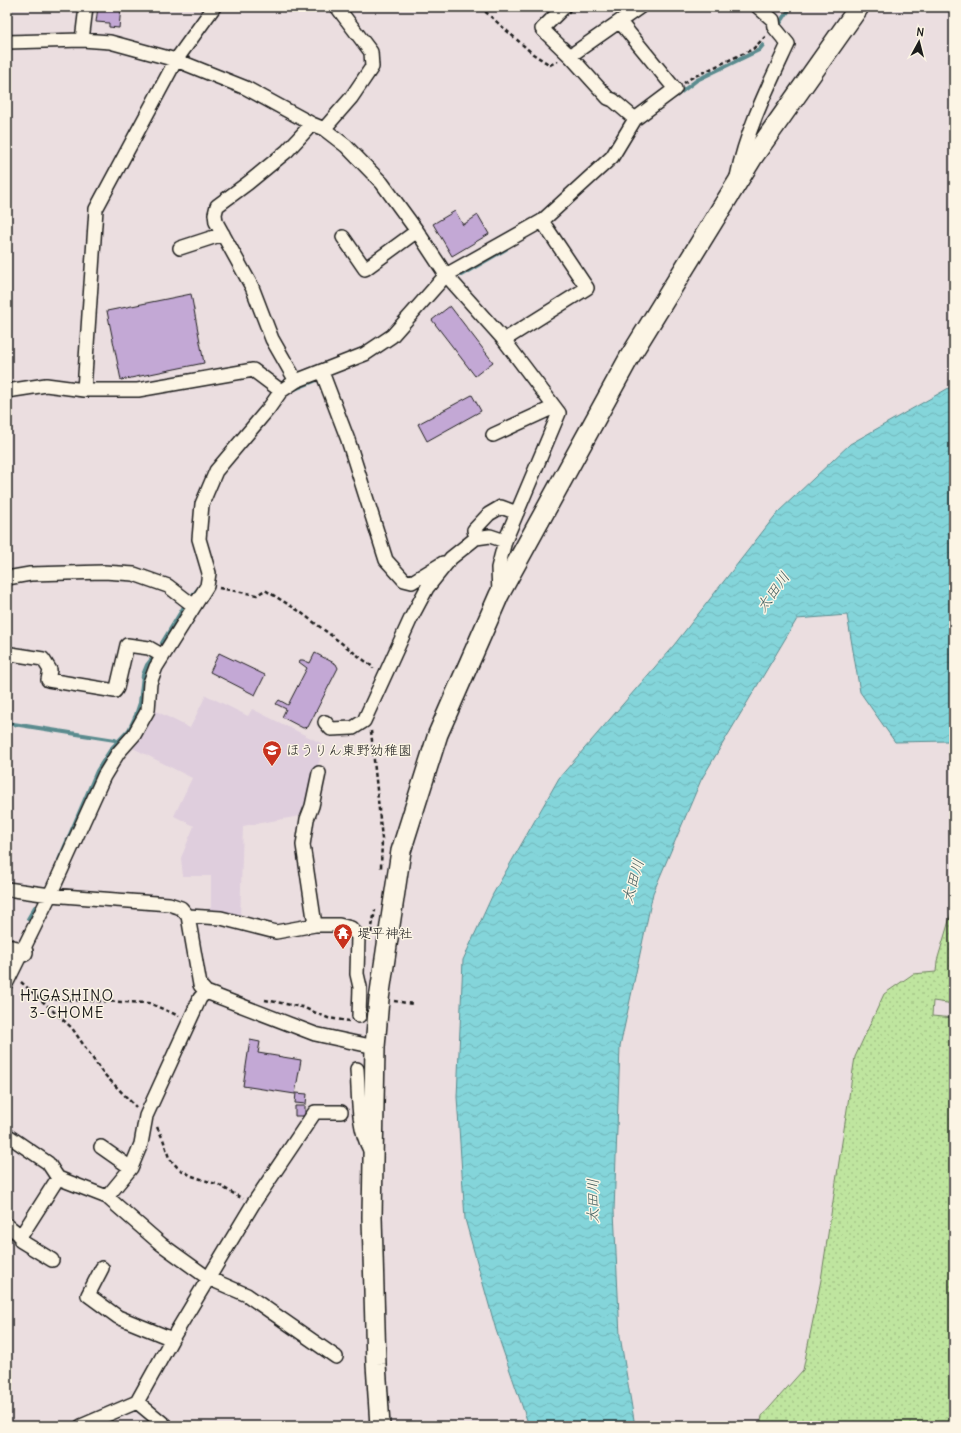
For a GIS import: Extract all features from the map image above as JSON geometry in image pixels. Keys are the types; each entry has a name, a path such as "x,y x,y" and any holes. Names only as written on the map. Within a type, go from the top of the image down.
{"street":[{"path":"82,40 86,7"},
{"path":"84,390 96,209 176,60 214,7"},
{"path":"564,7 542,29 570,56 608,98 613,100 635,119"},
{"path":"570,56 640,7"},
{"path":"735,187 741,156 764,96 788,44 774,27 774,20 758,7"},
{"path":"380,1426 376,1356 372,1217 375,1047 379,999 401,851 438,734 499,595 629,358 753,157 859,7"},
{"path":"296,381 272,340 252,287 216,222 215,214 217,206 318,127 351,98 372,67 371,52 341,8"},
{"path":"9,978 15,951 50,895 104,776 118,753 134,735 148,710 150,683 156,667 207,586 209,573 199,538 202,504 216,471 281,391 296,381 365,354 392,336 446,275 542,221 612,157 635,119 675,89 620,22"},
{"path":"7,42 82,40 110,42 176,60 246,88 318,127 346,146 382,183 417,231 446,275 504,340 559,413 505,541 498,568 499,595"},
{"path":"504,340 587,288 542,221"},
{"path":"343,237 365,269 417,231"},
{"path":"180,248 223,234"},
{"path":"7,391 46,385 84,390 138,390 253,370 281,391"},
{"path":"322,372 348,440 386,560 404,580 412,582 451,558 476,538 490,536 505,541"},
{"path":"493,435 554,407"},
{"path":"476,538 474,530 489,514 501,507 517,513"},
{"path":"325,722 331,729 353,728 364,721 411,618 427,588 451,558"},
{"path":"7,578 30,574 104,572 134,574 168,586 194,606"},
{"path":"7,658 11,654 43,659 50,670 48,680 114,691 117,688 127,645 149,648 163,656"},
{"path":"315,925 303,845 307,819 312,806 319,773"},
{"path":"7,888 50,895 169,904 181,908 188,916 200,984 206,992 315,1034 375,1047"},
{"path":"188,916 221,918 276,932 315,925 339,925 351,928 358,936 357,974 360,987"},
{"path":"359,1016 360,987 364,969"},
{"path":"107,1197 131,1168 141,1144 146,1116 200,998 206,992"},
{"path":"357,1069 361,1122 366,1141 373,1155"},
{"path":"81,1426 137,1402 172,1339 253,1204 315,1112 341,1112"},
{"path":"7,1135 48,1164 58,1178 107,1197 161,1244 208,1278 247,1295 336,1357"},
{"path":"101,1146 131,1168"},
{"path":"52,1260 21,1241 21,1236 58,1178"},
{"path":"7,1225 21,1236"},
{"path":"102,1268 88,1295 118,1318 172,1339"},
{"path":"137,1402 166,1426"}],"path":[{"path":"480,7 533,54 550,65 570,56"},
{"path":"675,89 691,78 753,49 774,27"},
{"path":"207,586 257,595 265,590 299,611 373,667 371,675"},
{"path":"364,721 371,728 382,839 381,869"},
{"path":"370,938 375,907"},
{"path":"9,978 40,999 72,1028 102,1072 156,1126 163,1139 169,1158 179,1169 192,1176 219,1185 253,1204"},
{"path":"40,999 149,1003 190,1021"},
{"path":"263,1000 302,1007 328,1018 342,1020"},
{"path":"392,1001 413,1004"}],"shaded area":[{"path":"206,695 248,716 252,709 325,745 300,816 243,826 240,920 204,914 211,907 211,876 183,876 181,858 194,826 174,816 192,778 133,748 150,724 154,710 190,728"}],"green space":[{"path":"954,904 954,1004 933,1001 932,1016 954,1018 954,1426 760,1426 762,1416 803,1370 821,1280 855,1057 884,994 913,974 936,972 937,961"}],"water":[{"name":"太田川","path":"954,385 954,736 948,741 895,742 860,692 847,615 797,619 701,780 653,893 620,1047 614,1211 620,1336 635,1426 529,1426 496,1330 465,1219 457,1097 463,960 493,894 559,778 674,645 778,512 850,444"}],"building":[{"path":"98,7 121,7 119,28 109,27 109,23 96,22"},
{"path":"455,211 463,225 478,215 489,234 452,256 433,224"},
{"path":"191,294 204,363 121,380 107,311"},
{"path":"450,306 493,362 475,376 432,320"},
{"path":"472,395 481,411 427,441 418,424"},
{"path":"219,653 265,675 255,695 210,672"},
{"path":"315,653 336,664 338,668 308,727 303,728 282,717 286,709 276,704 279,700 288,705 307,668 299,662 300,660 310,663"},
{"path":"250,1040 260,1042 258,1053 301,1060 295,1094 243,1086"},
{"path":"296,1093 307,1094 306,1104 295,1103"},
{"path":"295,1106 305,1106 305,1116 295,1116"}],"waterway":[{"path":"779,25 791,7"},
{"path":"676,96 697,80 759,50 763,45"},
{"path":"461,275 506,249"},
{"path":"295,389 317,380"},
{"path":"190,598 198,589"},
{"path":"162,643 185,605"},
{"path":"59,860 97,771 111,749 129,730 136,715 140,703 143,675 151,660"},
{"path":"7,723 115,740 117,742"},
{"path":"28,919 35,907"}],"place":[{"name":"ほうりん東野幼稚園","path":"272,767"},
{"name":"堤平神社","path":"343,950"}],"district":[{"name":"HIGASHINO 3-CHOME","path":"67,1004"}]}
